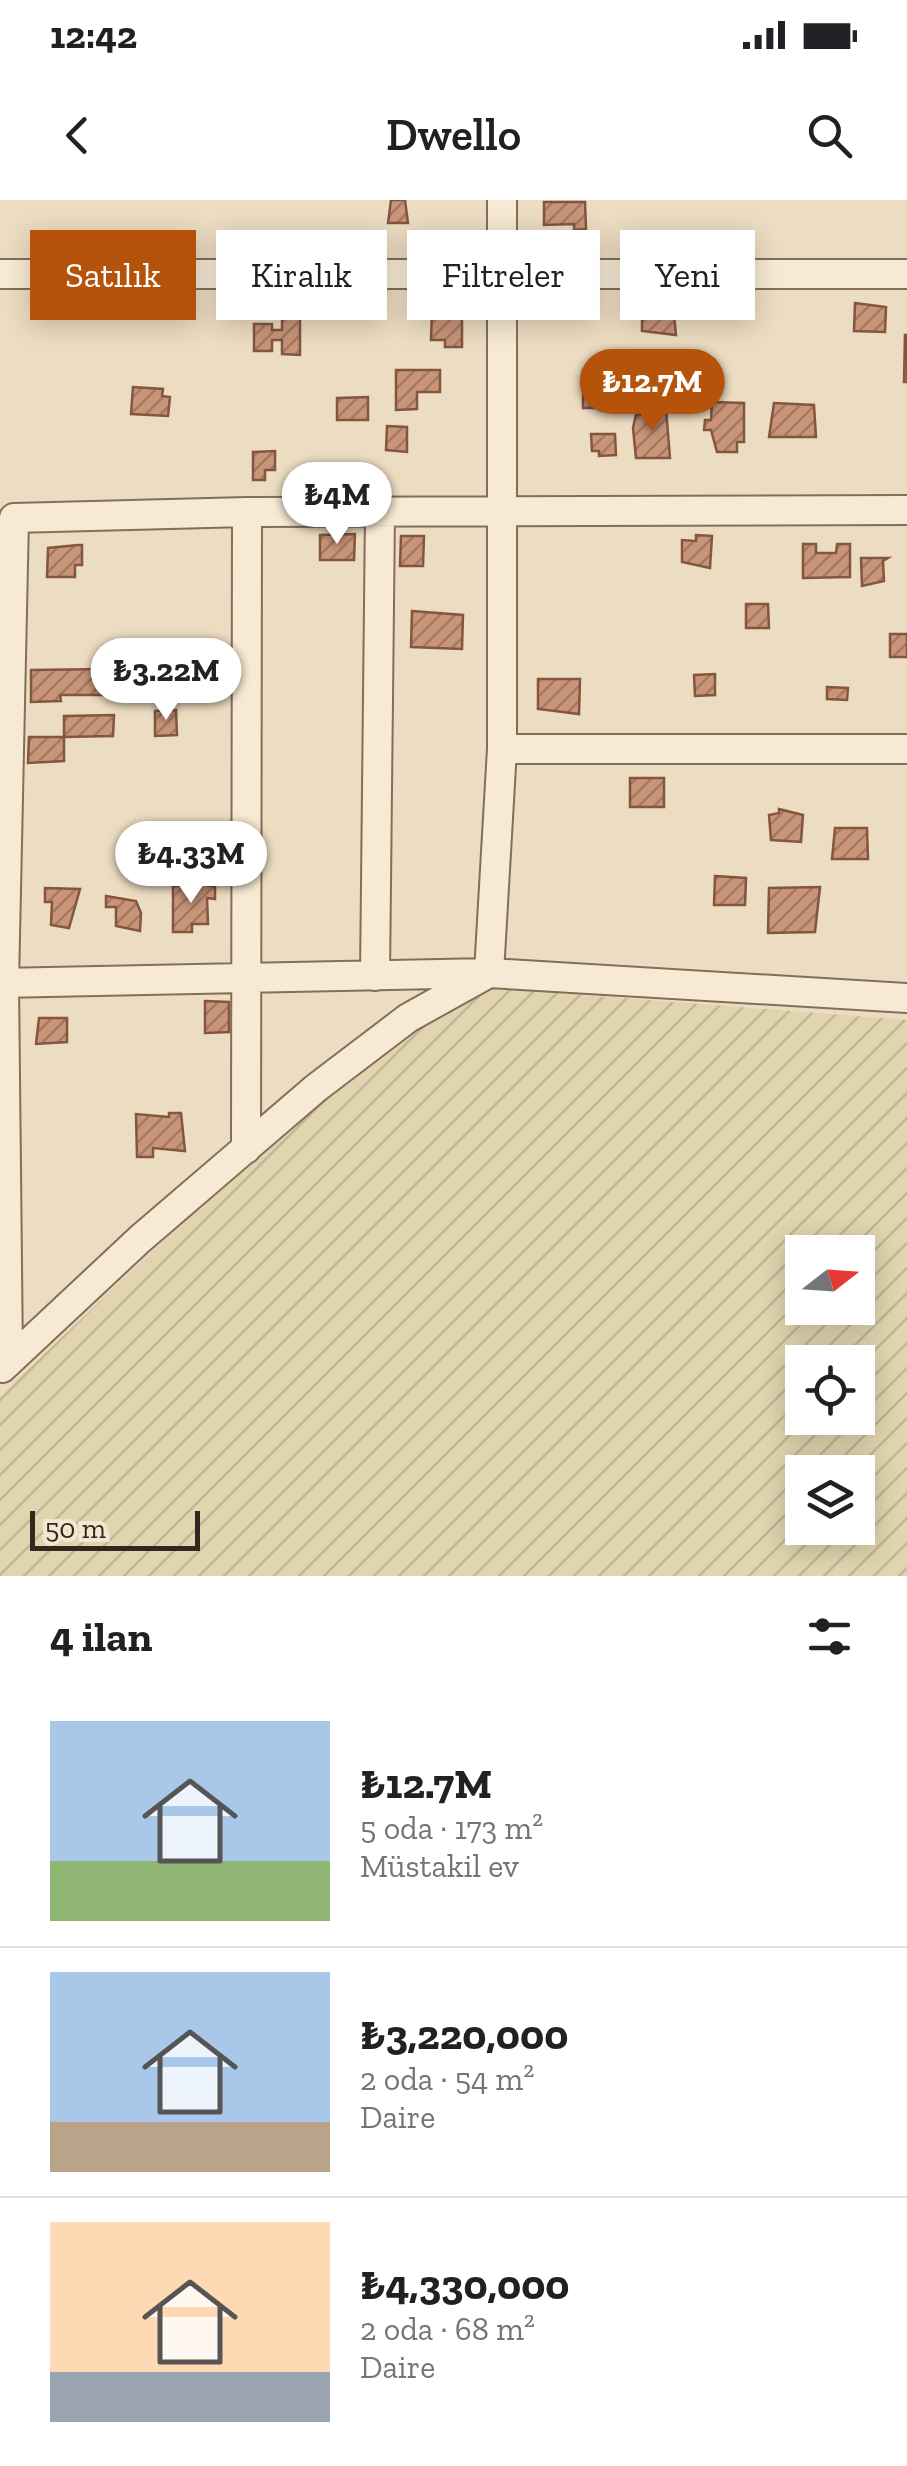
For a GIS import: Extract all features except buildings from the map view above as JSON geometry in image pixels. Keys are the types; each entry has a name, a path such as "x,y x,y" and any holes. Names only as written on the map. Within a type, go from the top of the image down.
{"street":[{"path":"502,200 502,230"},
{"path":"0,274 407,275"},
{"path":"600,275 907,274"},
{"path":"490,973 502,748 502,320"},
{"path":"4,1365 2,983 7,518 247,512 907,510"},
{"path":"246,1149 242,978 247,512"},
{"path":"375,976 380,512"},
{"path":"502,748 907,749"},
{"path":"4,1365 246,1149 408,1018 490,973"},
{"path":"2,983 490,973 907,998"}],"shaded area":[{"path":"491,988 907,1020 907,1576 0,1576 0,1396 238,1170 399,1034"}]}
